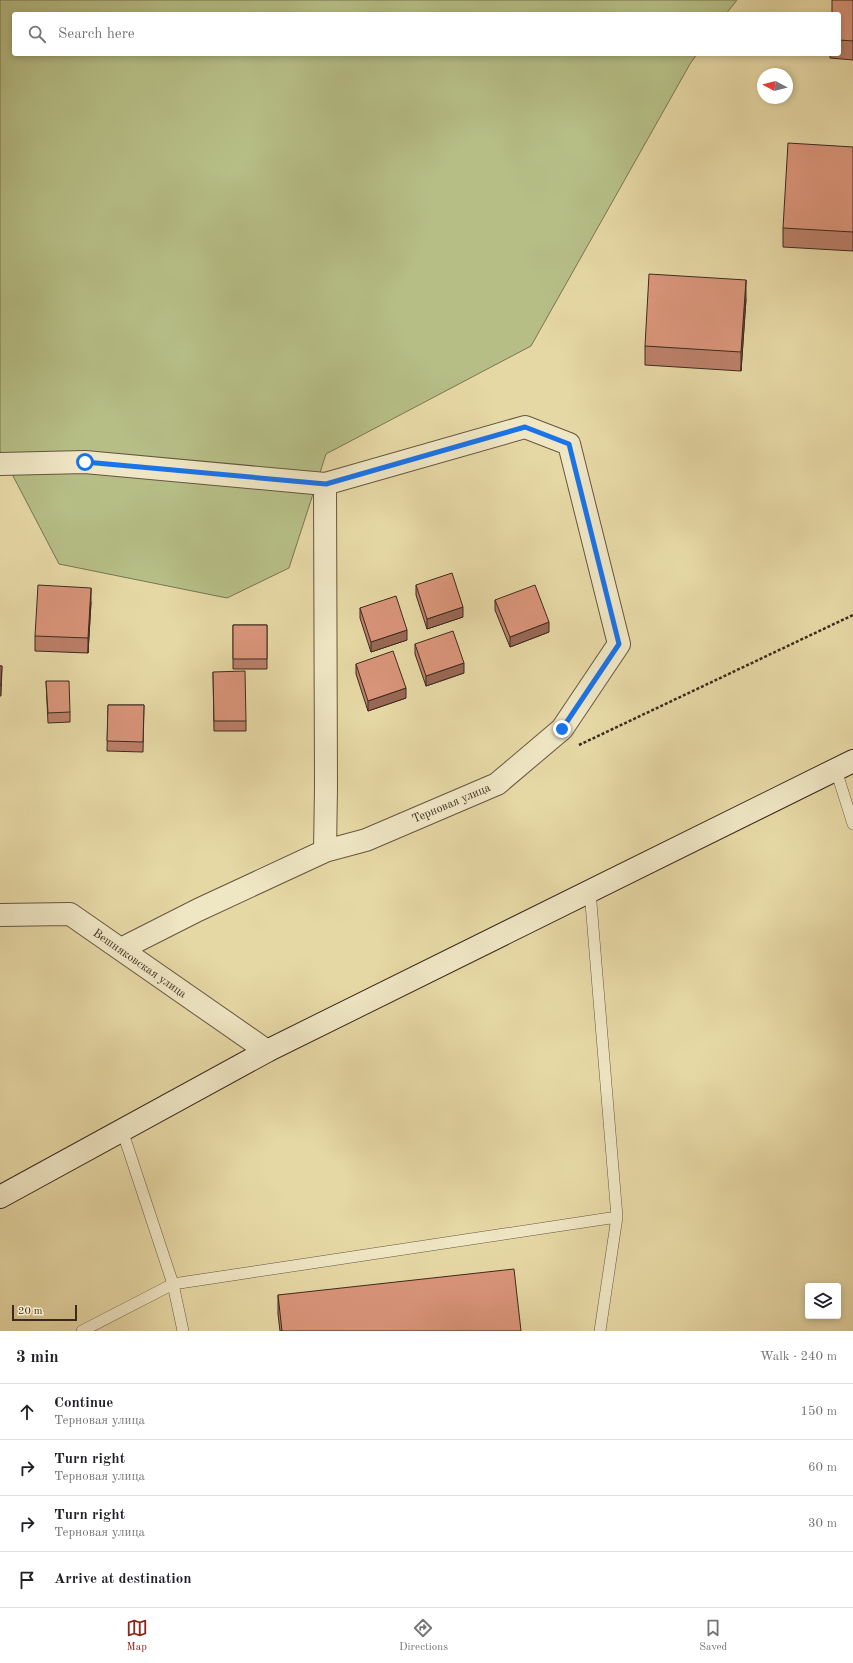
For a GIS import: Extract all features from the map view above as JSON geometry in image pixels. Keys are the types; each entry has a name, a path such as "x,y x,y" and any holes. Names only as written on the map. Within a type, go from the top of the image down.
{"street":[{"name":"Терновая улица","path":"0,464 85,462 326,484 525,427 569,444 619,644 562,729 497,784 366,840 324,851"},
{"path":"121,950 198,910 324,851 326,787 326,484"},
{"path":"0,1196 268,1051 845,766"},
{"name":"Вешняковская улица","path":"0,915 70,914 268,1051"}],"lane":[{"path":"845,766 853,824"},
{"path":"590,892 617,1217 600,1331"},
{"path":"122,1130 173,1284 183,1331"},
{"path":"82,1331 173,1284 617,1217"}],"path":[{"path":"575,747 853,615"}],"green space":[{"path":"0,0 737,0 728,12 12,12 12,56 696,56 531,346 326,454 289,568 227,598 59,564 0,451"}],"building":[{"path":"832,0 853,0 853,41 841,40 841,12 832,12"},
{"path":"788,143 853,147 853,232 783,228"},
{"path":"649,274 746,280 741,352 645,346"},
{"path":"452,573 463,607 427,619 416,585"},
{"path":"38,585 91,588 88,638 35,636"},
{"path":"535,585 549,622 510,637 495,600"},
{"path":"396,596 407,630 371,642 360,608"},
{"path":"233,625 267,625 267,659 233,659"},
{"path":"453,631 464,663 426,676 415,644"},
{"path":"393,651 406,688 368,701 356,664"},
{"path":"0,666 2,666 1,685 0,685"},
{"path":"245,671 246,721 214,721 213,672"},
{"path":"46,681 69,681 70,712 48,713"},
{"path":"108,705 144,705 143,742 107,741"},
{"path":"514,1269 521,1331 282,1331 278,1295"}],"route":[{"path":"85,462 326,484 525,427 569,444 619,644 562,729"}]}
